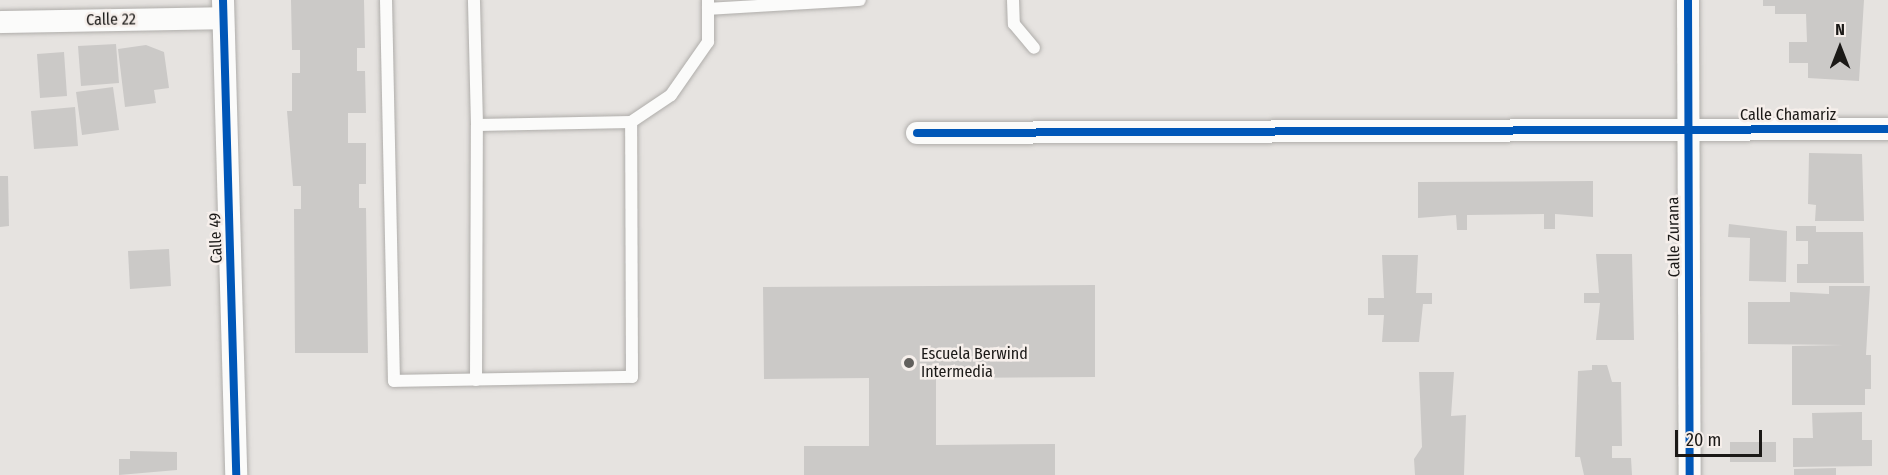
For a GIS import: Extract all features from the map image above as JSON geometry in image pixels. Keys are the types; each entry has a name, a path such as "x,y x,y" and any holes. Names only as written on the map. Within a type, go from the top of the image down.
{"street":[{"name":"Calle Zurana","path":"1688,0 1690,475"},
{"name":"Calle 22","path":"0,22 223,9"},
{"name":"Calle 49","path":"223,9 236,475"},
{"name":"Calle Chamariz","path":"916,134 1888,129"}],"lane":[{"path":"386,0 394,381 632,377 631,122"},
{"path":"474,0 477,125 476,380"},
{"path":"477,125 631,122 671,95 708,42 708,4 860,0"},
{"path":"1013,0 1014,24 1034,48"}],"building":[{"path":"291,0 364,0 365,48 357,48 357,71 365,71 366,113 348,113 348,143 366,143 366,184 359,184 359,208 366,208 368,353 295,353 294,209 301,209 301,186 293,186 287,111 292,111 292,73 300,73 300,50 292,50"},
{"path":"1763,0 1864,0 1859,81 1808,78 1808,63 1789,63 1789,42 1807,42 1806,14 1775,14 1775,6 1763,6"},
{"path":"116,44 119,83 81,86 78,46"},
{"path":"146,45 164,52 169,88 154,90 156,103 125,107 118,49"},
{"path":"64,52 67,96 40,98 37,54"},
{"path":"113,87 119,130 82,135 76,92"},
{"path":"75,107 78,146 34,149 31,111"},
{"path":"1809,153 1862,154 1864,221 1815,221 1816,205 1808,204"},
{"path":"0,176 8,176 9,226 0,227"},
{"path":"1593,181 1593,217 1555,214 1555,229 1544,229 1544,214 1467,215 1467,230 1457,230 1456,215 1418,218 1418,182"},
{"path":"1729,224 1787,231 1786,282 1749,281 1750,238 1728,237"},
{"path":"1796,226 1816,226 1816,232 1863,232 1864,283 1797,283 1797,264 1808,264 1808,241 1796,241"},
{"path":"169,249 171,286 130,289 128,251"},
{"path":"1596,254 1632,254 1634,340 1596,340 1600,303 1584,303 1584,293 1599,293"},
{"path":"1382,255 1418,255 1416,293 1432,293 1432,304 1423,304 1419,342 1382,342 1384,315 1368,315 1368,298 1384,298"},
{"path":"1095,285 1095,377 936,378 936,445 1055,444 1055,475 804,475 804,446 869,446 869,378 764,379 763,287"},
{"path":"1829,286 1870,286 1866,355 1871,355 1871,389 1865,389 1865,405 1792,405 1792,346 1844,345 1748,344 1748,302 1790,302 1790,292 1829,294"},
{"path":"1592,365 1607,365 1612,382 1621,382 1622,446 1612,446 1612,458 1631,458 1632,475 1584,475 1580,457 1575,457 1578,371 1592,370"},
{"path":"1419,372 1454,372 1451,416 1466,415 1464,475 1415,475 1414,459 1422,447"},
{"path":"1862,412 1862,440 1872,440 1872,466 1793,467 1793,438 1813,438 1812,413"},
{"path":"1730,442 1776,442 1776,462 1730,462"},
{"path":"130,451 177,452 177,470 119,475 119,459 130,459"},
{"path":"1836,468 1836,475 1794,475 1794,469"}],"cycle path":[{"path":"223,0 236,475"},
{"path":"1688,0 1690,475"},
{"path":"917,133 1888,129"}],"place":[{"name":"Escuela Berwind Intermedia","path":"909,363"}]}
